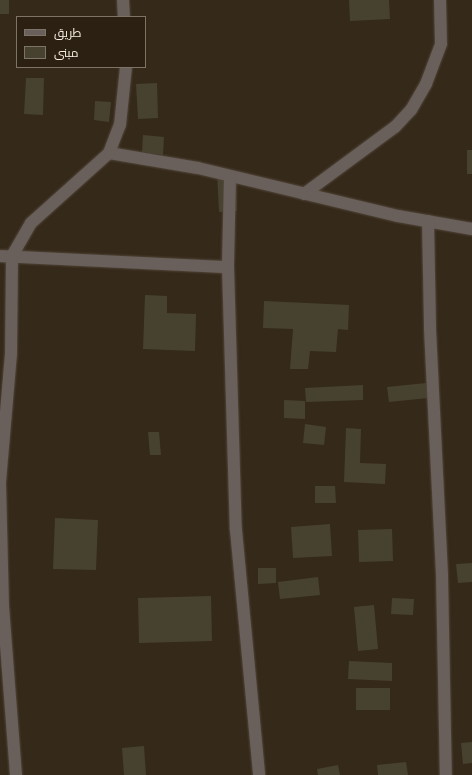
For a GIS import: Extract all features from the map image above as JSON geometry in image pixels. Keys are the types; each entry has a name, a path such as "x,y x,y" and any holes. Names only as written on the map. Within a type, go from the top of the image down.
{"street":[{"path":"124,0 124,16"},
{"path":"304,194 395,127 411,110 426,84 441,44 440,0"},
{"path":"16,775 1,606 0,482 11,354 6,256 31,223 109,153 120,126 126,68"},
{"path":"109,153 230,176 304,194 472,229"},
{"path":"230,176 228,267 236,530 259,775"},
{"path":"428,221 430,329 442,575 446,775"},
{"path":"6,256 228,267"}],"building":[{"path":"0,0 9,0 9,14 0,14"},
{"path":"349,0 389,0 390,19 350,21"},
{"path":"26,78 44,78 43,115 24,114"},
{"path":"157,83 158,118 138,119 136,84"},
{"path":"95,101 111,102 109,122 94,120"},
{"path":"143,135 164,137 163,155 142,152"},
{"path":"467,150 472,150 472,174 467,174"},
{"path":"236,172 237,211 219,212 217,173"},
{"path":"145,295 167,296 167,313 196,314 195,351 143,349"},
{"path":"264,301 349,305 348,330 338,329 336,352 310,351 308,369 290,369 293,329 263,328"},
{"path":"426,383 428,398 389,402 387,387"},
{"path":"363,385 363,400 306,402 305,388"},
{"path":"284,400 305,401 305,419 284,418"},
{"path":"305,424 326,427 324,445 303,443"},
{"path":"346,428 361,429 360,463 386,464 385,484 344,482"},
{"path":"148,432 159,432 161,455 150,455"},
{"path":"315,486 335,486 336,503 315,503"},
{"path":"55,518 98,520 96,570 53,569"},
{"path":"330,524 332,556 293,558 291,527"},
{"path":"392,529 393,561 359,562 358,530"},
{"path":"472,563 472,582 458,583 456,564"},
{"path":"258,568 276,568 276,583 258,584"},
{"path":"318,577 320,595 280,599 278,582"},
{"path":"211,596 212,641 139,643 138,598"},
{"path":"392,598 414,599 413,615 391,614"},
{"path":"374,605 378,649 358,651 354,607"},
{"path":"349,661 392,663 392,681 348,679"},
{"path":"356,688 390,688 390,710 356,710"},
{"path":"472,742 472,763 463,764 461,743"},
{"path":"144,746 146,775 124,775 122,748"},
{"path":"406,762 408,775 378,775 377,765"},
{"path":"338,765 340,775 318,775 317,769"}]}
